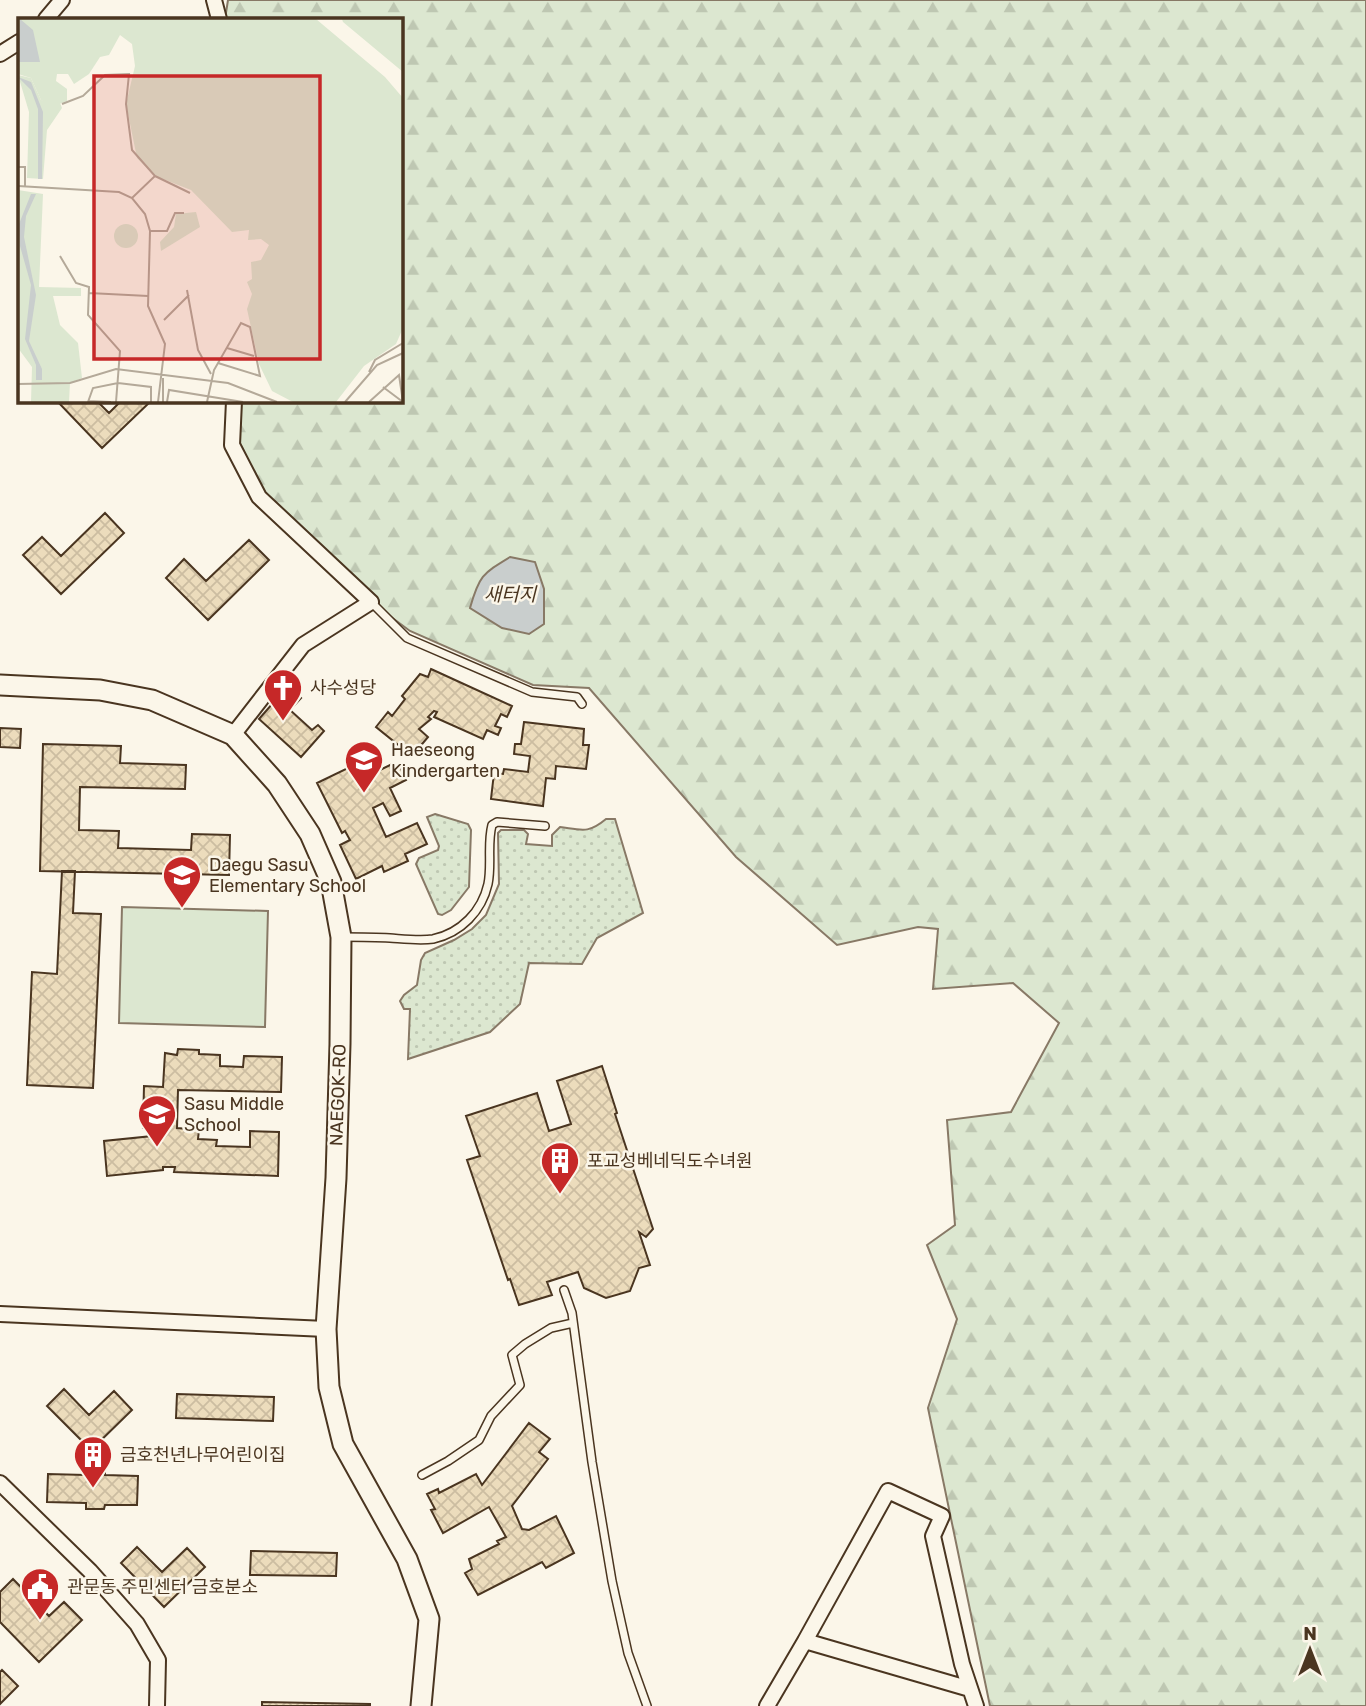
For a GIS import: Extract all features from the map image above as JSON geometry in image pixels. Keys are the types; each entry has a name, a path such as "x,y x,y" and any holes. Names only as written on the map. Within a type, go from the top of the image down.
{"main road":[{"name":"NAEGOK-RO","path":"0,685 100,690 152,700 233,735 277,784 310,834 331,882 341,937 336,1178 326,1329 329,1387 343,1444 407,1559 429,1619 421,1706"}],"street":[{"path":"47,18 62,0"},
{"path":"214,0 219,18"},
{"path":"0,54 18,43"},
{"path":"233,735 303,645 372,602 259,496 232,445 234,402"},
{"path":"0,1314 326,1329"},
{"path":"0,1483 90,1571 137,1624 158,1660 157,1706"},
{"path":"767,1706 888,1491 942,1516 933,1536 962,1664 976,1706"},
{"path":"805,1641 970,1689"}],"lane":[{"path":"372,602 407,638 532,692 577,697 582,704"},
{"path":"341,937 431,939 444,936 467,922 484,896 489,882 489,835 492,825 497,822 545,827"},
{"path":"564,1290 572,1313 592,1462 612,1581 628,1653 647,1706"},
{"path":"422,1475 479,1440 491,1416 520,1385 513,1355 551,1328 573,1322"}],"green space":[{"path":"228,0 1366,0 1366,1706 990,1706 928,1408 957,1319 927,1245 955,1225 947,1120 1011,1112 1059,1023 1013,983 933,989 938,929 918,927 837,945 736,857 589,688 533,685 410,631 371,602 259,497 232,445 234,402 402,402 402,18 225,18"},
{"path":"435,814 468,824 471,830 469,887 451,910 442,915 438,914 416,864 419,858 438,850 439,846 427,817"},
{"path":"606,819 615,819 643,913 597,938 582,964 529,963 520,1004 490,1032 408,1059 410,1009 404,1009 400,1001 417,985 421,960 425,953 472,929 486,915 499,884 498,833 501,830 524,830 528,834 526,844 552,846 552,835 560,827 589,829"},
{"path":"122,907 268,911 265,1027 119,1023"}],"water":[{"name":"새터지","path":"510,557 535,562 544,589 544,624 529,634 502,628 470,608 479,582 493,568"}],"building":[{"path":"58,402 98,402 109,413 120,402 150,402 102,448"},
{"path":"105,513 124,533 61,594 23,555 42,537 61,556"},
{"path":"249,540 269,560 208,620 166,578 184,559 206,581"},
{"path":"431,669 512,706 507,717 501,714 495,726 501,728 498,735 487,730 483,739 434,717 437,712 434,711 428,717 431,719 419,729 428,737 412,756 376,727 388,712 392,716 405,699 402,696 420,674 428,677"},
{"name":"사수성당","path":"288,686 301,698 290,710 312,730 318,725 324,731 301,757 259,719"},
{"path":"524,722 584,729 583,745 589,745 586,769 556,766 555,779 546,778 543,806 491,799 494,773 503,774 504,769 528,772 530,756 514,754 515,744 521,744"},
{"path":"0,728 21,729 20,748 0,747"},
{"path":"43,744 121,746 120,763 186,765 185,789 80,787 79,830 119,831 118,848 191,850 192,834 230,835 229,875 40,871"},
{"path":"392,764 395,770 400,767 406,780 390,788 401,811 390,816 383,803 373,808 386,837 417,823 427,844 405,854 408,861 384,872 382,866 356,879 340,845 350,840 345,831 342,833 317,783 352,766 357,777"},
{"path":"62,871 75,871 73,913 101,914 93,1088 27,1085 32,972 57,974"},
{"path":"178,1049 220,1055 220,1066 243,1067 244,1056 282,1057 281,1092 178,1090 177,1128 199,1130 198,1139 217,1140 216,1146 250,1147 250,1131 279,1132 278,1176 174,1172 175,1167 163,1167 163,1170 107,1176 104,1141 162,1135 162,1128 143,1128 144,1086 163,1087 165,1053 177,1055"},
{"name":"포교성베네딕도수녀원","path":"602,1066 653,1229 646,1237 639,1232 650,1265 639,1268 630,1291 606,1298 584,1288 578,1272 547,1282 552,1295 519,1305 467,1160 480,1156 466,1116 537,1093 549,1131 571,1124 557,1081"},
{"path":"64,1389 89,1415 114,1391 132,1410 91,1450 47,1406"},
{"path":"177,1394 274,1397 273,1421 176,1418"},
{"path":"529,1423 550,1439 539,1452 548,1459 512,1506 522,1529 529,1530 556,1516 574,1553 546,1568 542,1562 478,1595 465,1573 472,1569 469,1559 499,1544 497,1541 506,1537 489,1507 443,1533 431,1510 435,1509 427,1494 438,1489 439,1493 476,1474 482,1485"},
{"name":"금호천년나무어린이집","path":"86,1469 105,1470 105,1475 138,1476 137,1505 105,1505 104,1509 86,1509 86,1503 47,1502 48,1474 86,1475"},
{"path":"137,1547 162,1572 187,1548 205,1567 164,1607 121,1563"},
{"path":"251,1551 337,1553 336,1576 250,1575"},
{"name":"관문동 주민센터 금호분소","path":"13,1579 49,1616 64,1602 82,1620 39,1662 0,1622 0,1592"},
{"path":"2,1670 18,1686 0,1704 0,1672"},
{"path":"262,1702 370,1704 370,1706 262,1706"}],"place":[{"name":"사수성당","path":"283,722"},
{"name":"Haeseong Kindergarten","path":"364,794"},
{"name":"Daegu Sasu Elementary School","path":"182,909"},
{"name":"Sasu Middle School","path":"157,1148"},
{"name":"포교성베네딕도수녀원","path":"560,1195"},
{"name":"금호천년나무어린이집","path":"93,1489"},
{"name":"관문동 주민센터 금호분소","path":"40,1621"}]}
